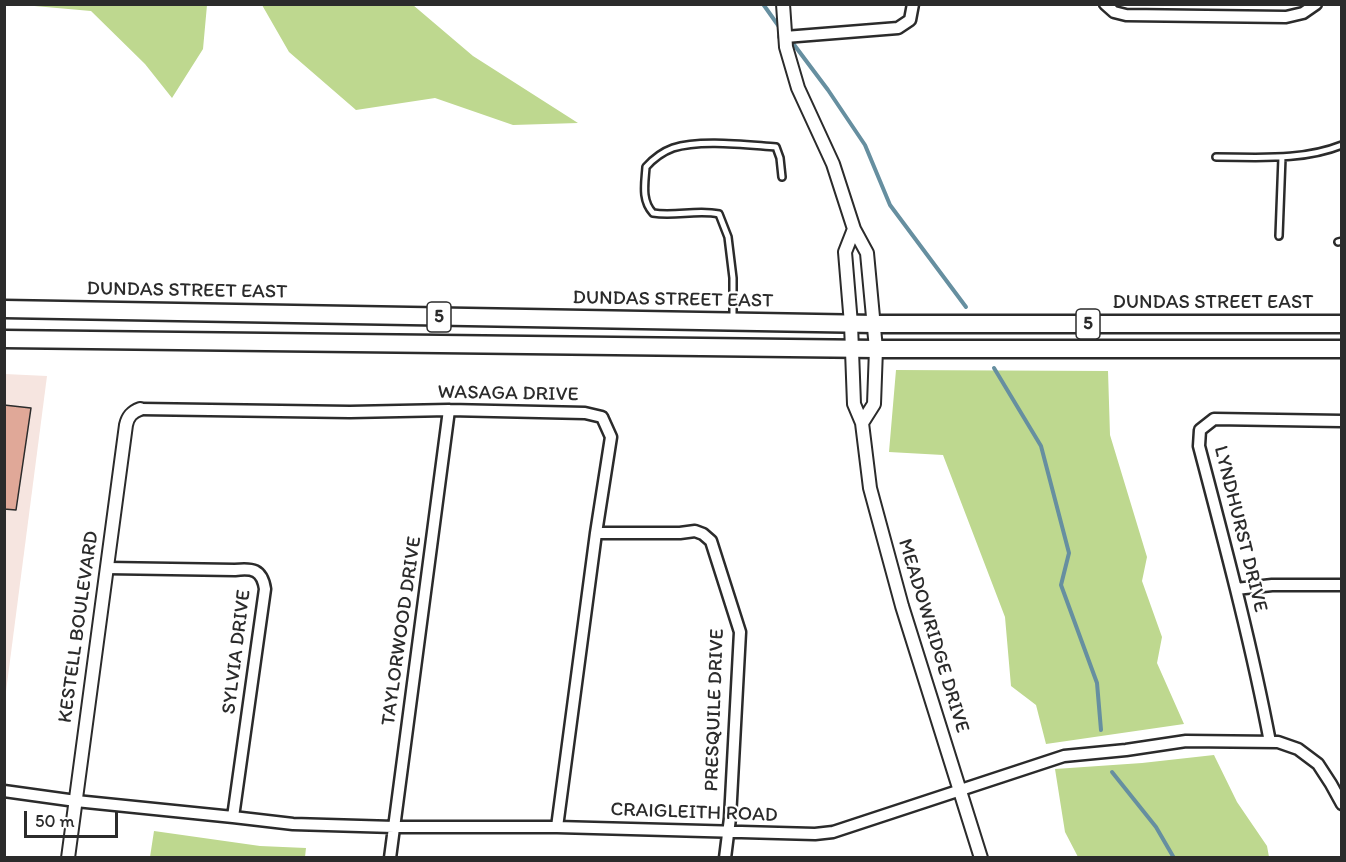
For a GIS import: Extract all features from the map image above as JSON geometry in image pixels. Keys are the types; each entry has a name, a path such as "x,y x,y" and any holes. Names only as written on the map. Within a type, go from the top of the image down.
{"main road":[{"name":"DUNDAS STREET EAST","path":"4,309 851,324 1341,324"},
{"name":"5","path":"4,339 852,349 1341,349"}],"street":[{"path":"783,4 786,47 798,88 833,164 854,229 867,254 876,349 874,404 862,423"},
{"path":"785,37 898,28 910,20 913,4"},
{"path":"1105,4 1114,12 1126,15 1286,17 1303,13 1316,4"},
{"name":"MEADOWRIDGE DRIVE","path":"854,229 845,252 854,404 862,423 870,488 902,606 981,858"},
{"name":"WASAGA DRIVE","path":"140,409 350,412 449,410 585,413 602,417 611,437 556,827"},
{"name":"KESTELL BOULEVARD","path":"68,858 126,424 132,413 140,409"},
{"name":"TAYLORWOOD DRIVE","path":"390,858 449,410"},
{"name":"LYNDHURST DRIVE","path":"1270,742 1260,689 1199,446 1200,430 1214,419 1341,421"},
{"name":"PRESQUILE DRIVE","path":"596,532 695,531 711,541 740,632 729,832 725,858"},
{"name":"SYLVIA DRIVE","path":"107,568 249,569 259,573 264,581 265,589 233,817"},
{"path":"1236,590 1272,585 1341,585"},
{"name":"CRAIGLEITH ROAD","path":"4,791 293,824 394,827 556,827 815,834 832,832 1064,756 1186,741 1278,742 1298,749 1318,764 1341,804"},
{"path":"1331,784 1341,777"}],"lane":[{"path":"733,322 733,278 728,237 719,214 707,211 653,213 646,202 644,186 646,167 660,154 674,148 695,144 737,144 776,147 782,177"},
{"path":"1216,158 1298,156 1329,150 1341,145"},
{"path":"1279,236 1281,157"}],"shaded area":[{"path":"5,374 47,376 5,699"}],"green space":[{"path":"23,5 207,5 203,49 172,98 145,64 91,11"},
{"path":"262,5 413,5 473,56 578,123 513,125 435,98 356,110 289,52"},
{"path":"896,370 1108,371 1110,435 1147,557 1142,581 1162,637 1157,663 1184,724 1046,744 1036,705 1011,686 1005,617 943,455 889,452"},
{"path":"1214,755 1237,802 1267,846 1269,857 1078,857 1065,832 1055,769"},
{"path":"154,831 260,846 306,848 305,857 150,857"}],"building":[{"path":"4,405 31,408 16,510 4,509"}],"waterway":[{"path":"763,4 780,28"},
{"path":"789,38 865,145 890,205 966,307"},
{"path":"994,368 1041,446 1069,553 1061,585 1097,683 1101,730"},
{"path":"1112,772 1156,827 1174,858"}]}
